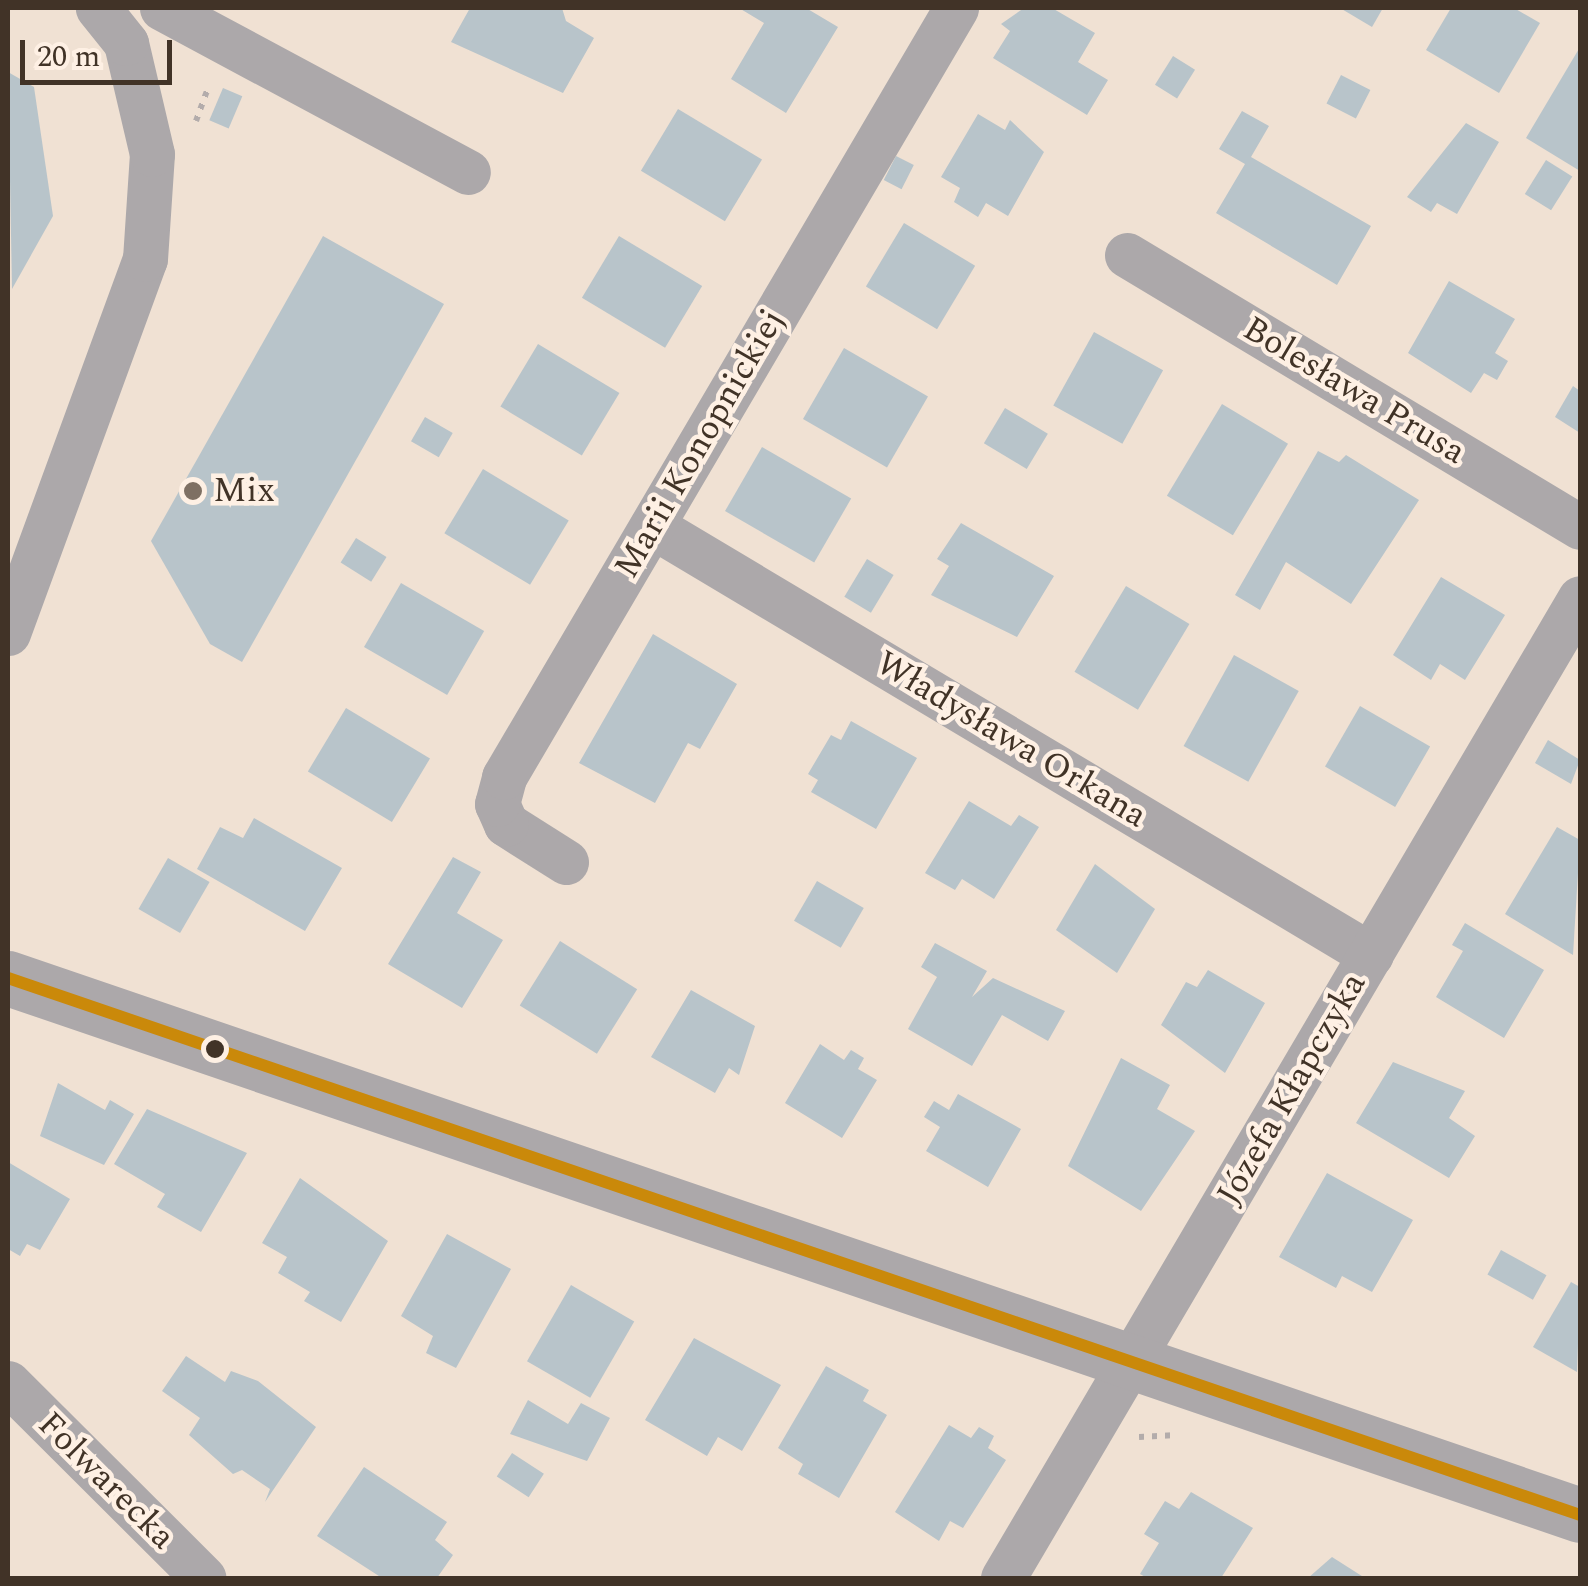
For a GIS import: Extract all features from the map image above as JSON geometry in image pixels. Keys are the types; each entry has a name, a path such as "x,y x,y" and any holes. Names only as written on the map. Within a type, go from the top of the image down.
{"street":[{"path":"8,634 145,259 152,154 126,43 98,8"},
{"path":"162,8 468,172"},
{"name":"Marii Konopnickiej","path":"566,862 506,824 500,791 956,8"},
{"name":"Bolesława Prusa","path":"1127,255 1580,527"},
{"name":"Władysława Orkana","path":"652,526 1371,954"},
{"name":"Józefa Kłapczyka","path":"1003,1578 1580,598"},
{"path":"8,978 1580,1515"},
{"name":"Folwarecka","path":"8,1382 204,1578"}],"path":[{"path":"188,142 226,40"}],"building":[{"path":"470,8 562,8 566,21 594,38 563,93 451,42"},
{"path":"739,8 806,8 838,27 786,113 731,79 764,23"},
{"path":"1024,8 1052,8 1095,33 1078,62 1108,80 1087,115 993,58 1010,31 1001,24"},
{"path":"1340,8 1383,8 1372,27"},
{"path":"1451,8 1514,8 1540,23 1499,93 1426,50"},
{"path":"1580,47 1580,171 1526,138"},
{"path":"1173,56 1195,70 1177,99 1155,85"},
{"path":"8,72 34,87 53,216 12,289"},
{"path":"1341,75 1370,90 1356,118 1326,104"},
{"path":"223,88 242,96 229,128 209,120"},
{"path":"678,109 762,159 725,221 641,171"},
{"path":"1242,111 1269,126 1251,157 1371,226 1337,285 1216,213 1245,164 1219,149"},
{"path":"978,114 1005,130 1010,120 1044,152 1008,216 986,203 978,217 954,202 960,188 941,177"},
{"path":"1466,123 1499,142 1457,214 1437,203 1431,212 1407,197"},
{"path":"896,156 914,165 902,189 884,180"},
{"path":"1546,160 1572,176 1551,210 1525,194"},
{"path":"904,223 975,266 937,329 866,286"},
{"path":"323,236 444,304 242,662 210,644 151,541"},
{"path":"619,236 702,286 665,348 582,298"},
{"path":"1449,281 1515,319 1495,353 1508,361 1497,380 1484,373 1471,393 1408,353"},
{"path":"1094,332 1163,370 1122,444 1053,405"},
{"path":"538,344 619,393 582,456 500,407"},
{"path":"844,348 928,397 887,468 803,419"},
{"path":"1573,386 1580,391 1580,433 1555,417"},
{"path":"1222,404 1288,444 1233,535 1167,496"},
{"path":"1005,408 1048,434 1027,469 984,443"},
{"path":"425,417 453,433 439,457 411,441"},
{"path":"762,447 851,498 814,563 725,511"},
{"path":"1318,451 1339,462 1346,455 1419,500 1351,604 1286,562 1260,610 1235,595"},
{"path":"483,469 569,521 530,585 444,533"},
{"path":"961,523 1054,576 1017,637 931,595 949,566 937,559"},
{"path":"356,538 387,557 371,582 341,563"},
{"path":"867,559 894,575 871,613 844,597"},
{"path":"1441,577 1505,615 1465,680 1440,664 1431,680 1393,655"},
{"path":"401,583 484,631 447,695 364,647"},
{"path":"1126,586 1189,624 1138,710 1074,672"},
{"path":"653,634 737,684 700,749 688,743 655,803 579,763"},
{"path":"1234,655 1299,691 1248,782 1184,746"},
{"path":"1360,706 1430,747 1395,807 1325,767"},
{"path":"346,708 430,758 392,822 308,771"},
{"path":"851,721 917,758 876,829 811,792 818,780 808,774 831,735 841,740"},
{"path":"1548,740 1580,760 1571,784 1535,763"},
{"path":"969,801 1011,826 1019,815 1039,827 994,899 962,879 955,890 925,873"},
{"path":"254,818 342,868 305,931 197,869 220,827 243,838"},
{"path":"1557,827 1580,840 1573,955 1505,914"},
{"path":"453,857 481,872 457,913 503,940 462,1008 388,964"},
{"path":"168,858 210,882 180,933 138,909"},
{"path":"1095,864 1155,909 1117,973 1056,930"},
{"path":"817,881 864,908 841,948 794,921"},
{"path":"1465,923 1544,970 1504,1038 1436,997 1463,951 1452,945"},
{"path":"560,941 637,989 597,1054 520,1005"},
{"path":"935,943 987,971 972,997 993,978 1065,1011 1048,1041 1002,1015 972,1066 908,1029 937,977 921,967"},
{"path":"1208,970 1265,1003 1225,1073 1161,1025 1186,982 1197,987"},
{"path":"691,990 755,1026 739,1075 729,1068 715,1093 651,1057"},
{"path":"820,1044 844,1060 851,1050 864,1058 858,1069 877,1080 842,1138 785,1103"},
{"path":"1121,1058 1170,1085 1157,1109 1195,1131 1141,1211 1068,1166"},
{"path":"1393,1062 1465,1091 1449,1118 1475,1136 1449,1178 1356,1123"},
{"path":"58,1083 105,1110 110,1100 134,1114 104,1165 40,1136"},
{"path":"958,1094 1021,1129 988,1187 926,1151 940,1127 924,1117 934,1101 949,1110"},
{"path":"147,1109 247,1153 201,1232 157,1207 165,1194 114,1164"},
{"path":"8,1162 70,1199 40,1250 27,1244 20,1256 8,1249"},
{"path":"1327,1173 1413,1220 1372,1292 1342,1276 1336,1288 1279,1257"},
{"path":"300,1178 388,1241 341,1322 304,1301 310,1292 278,1273 287,1257 262,1243"},
{"path":"447,1234 511,1269 456,1368 426,1353 433,1336 401,1316"},
{"path":"1501,1250 1546,1275 1533,1300 1487,1274"},
{"path":"1571,1282 1580,1287 1577,1372 1533,1347"},
{"path":"571,1285 634,1322 590,1398 527,1361"},
{"path":"694,1338 781,1385 742,1451 718,1437 707,1456 645,1420"},
{"path":"186,1356 225,1382 231,1371 258,1381 316,1427 265,1502 270,1489 242,1470 233,1474 189,1435 200,1418 162,1391"},
{"path":"826,1366 869,1390 863,1401 887,1415 839,1498 798,1474 803,1464 778,1448"},
{"path":"528,1400 568,1424 581,1403 610,1418 587,1461 510,1434"},
{"path":"949,1425 971,1438 979,1427 994,1436 988,1448 1006,1460 963,1528 950,1521 939,1541 895,1512"},
{"path":"512,1453 544,1474 529,1497 497,1476"},
{"path":"364,1467 447,1522 435,1540 453,1555 437,1578 382,1578 317,1536"},
{"path":"1191,1492 1253,1528 1221,1578 1147,1578 1140,1574 1159,1543 1144,1534 1165,1501 1179,1509"},
{"path":"1332,1557 1365,1578 1308,1578"}],"transit line":[{"path":"8,978 1580,1515"}],"place":[{"name":"Mix","path":"193,491"}]}
